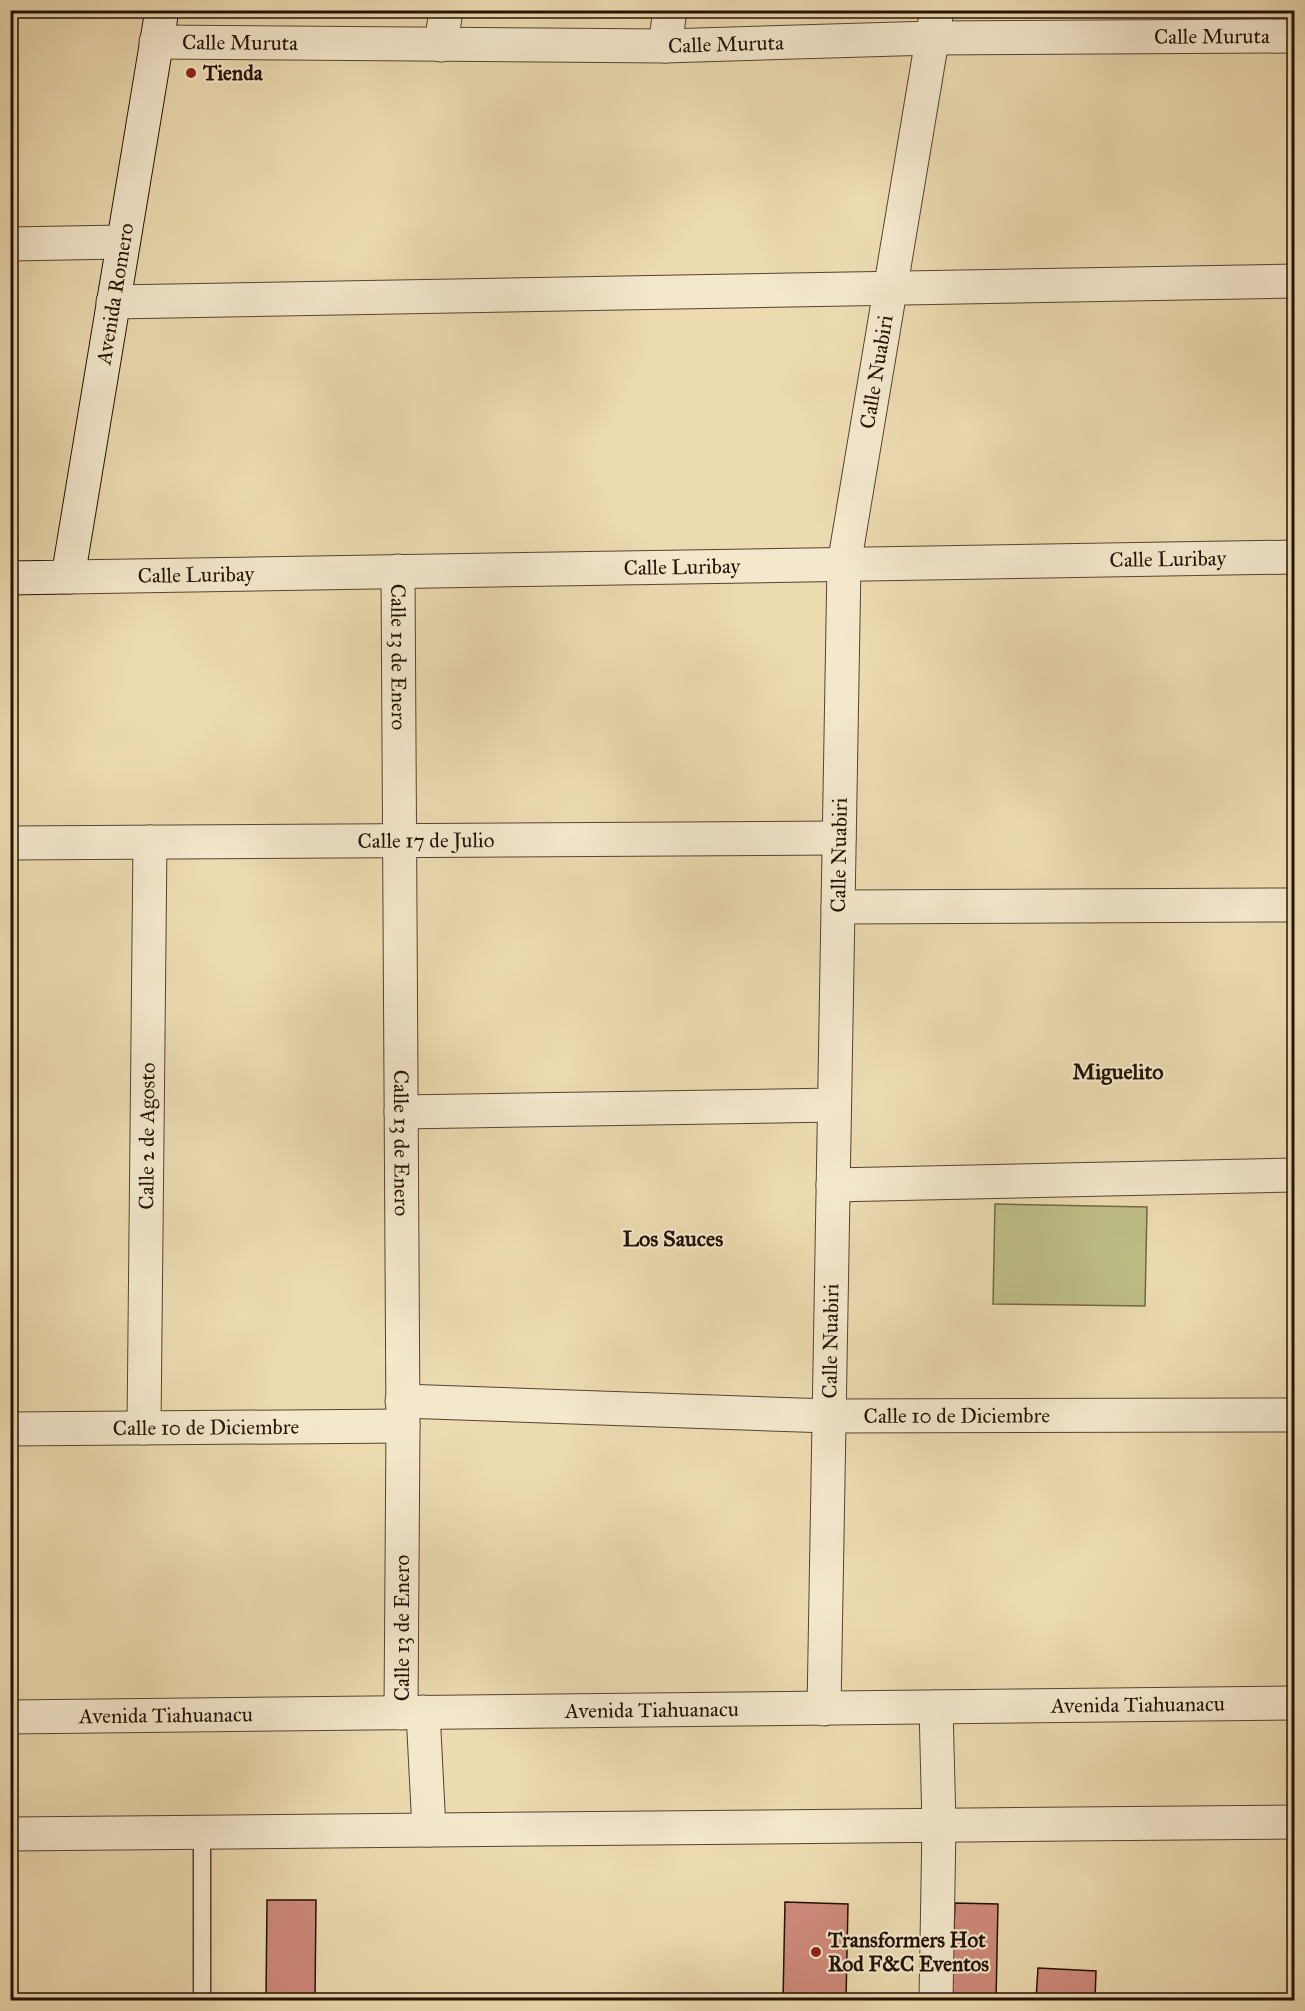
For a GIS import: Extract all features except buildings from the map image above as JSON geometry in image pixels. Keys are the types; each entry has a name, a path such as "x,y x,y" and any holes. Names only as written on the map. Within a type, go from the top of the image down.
{"street":[{"path":"441,45 446,10"},
{"path":"665,46 670,10"},
{"name":"Calle Muruta","path":"159,26 441,45 665,46 934,24 1190,23 1294,36"},
{"name":"Calle Nuabiri","path":"824,1708 843,564 934,24"},
{"name":"Avenida Romero","path":"68,577 159,26"},
{"path":"10,244 123,242"},
{"path":"113,302 1294,281"},
{"name":"Calle Luribay","path":"10,578 1294,557"},
{"name":"Calle 13 de Enero","path":"398,571 403,1414 412,1713 429,1830"},
{"name":"Calle 17 de Julio","path":"10,843 839,838"},
{"name":"Calle 2 de Agosto","path":"144,1428 150,842"},
{"path":"838,907 1294,905"},
{"path":"401,1112 834,1105"},
{"path":"833,1185 1294,1175"},
{"name":"Calle 10 de Diciembre","path":"10,1429 144,1428 403,1414 1294,1415"},
{"name":"Avenida Tiahuanacu","path":"10,1717 1294,1703"},
{"path":"936,1707 939,1825 936,2001"},
{"path":"10,1834 1294,1822"}],"lane":[{"path":"202,1832 202,2001"}],"green space":[{"path":"995,1204 1147,1207 1145,1306 993,1304"}],"place":[{"name":"Tienda","path":"191,73"},
{"name":"Transformers Hot Rod F&C Eventos","path":"816,1952"}],"district":[{"name":"Miguelito","path":"1118,1071"},
{"name":"Los Sauces","path":"673,1238"}]}
